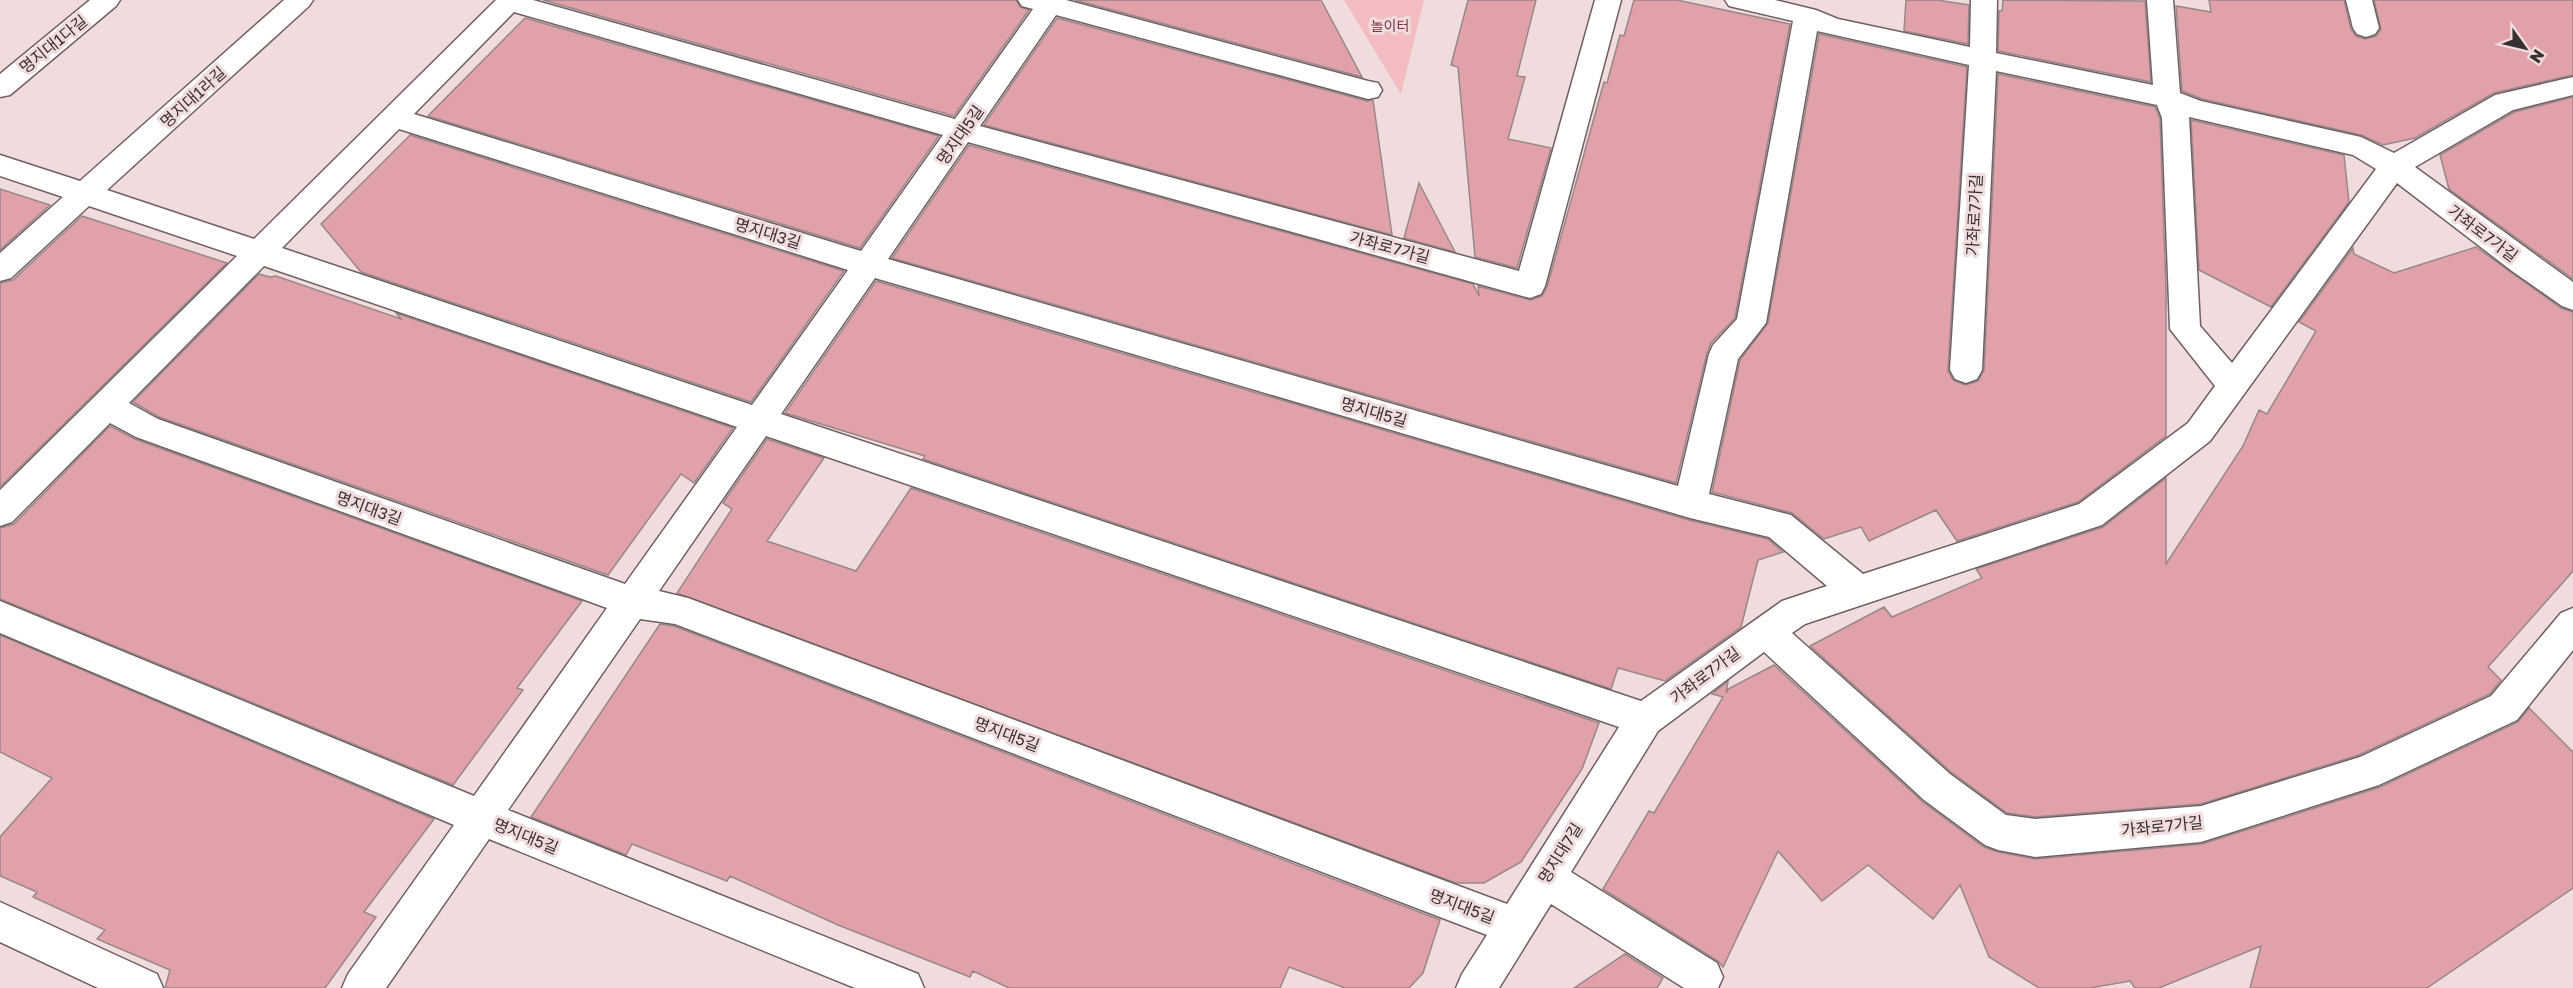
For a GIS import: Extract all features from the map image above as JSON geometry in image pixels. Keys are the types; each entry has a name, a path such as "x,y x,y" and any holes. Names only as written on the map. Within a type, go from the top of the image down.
{"street":[{"name":"명지대1다길","path":"0,88 107,0"},
{"name":"명지대1라길","path":"0,270 300,0"},
{"path":"1552,137 1593,0"},
{"name":"가좌로7가길","path":"963,131 1530,285 1608,0"},
{"name":"가좌로7가길","path":"1738,0 1807,16 1832,27 2167,99 2195,109 2361,147 2394,166 2522,263 2573,298"},
{"path":"1983,59 1984,0"},
{"path":"2160,0 2167,99 2176,118 2185,329 2233,386"},
{"path":"2359,0 2366,28"},
{"path":"0,512 510,1 963,131"},
{"name":"명지대5길","path":"362,988 963,131 1045,2 1368,90"},
{"path":"1689,504 1724,354 1751,323 1807,16"},
{"name":"가좌로7가길","path":"1966,370 1983,59"},
{"name":"가좌로7가길","path":"1645,719 1794,612 2090,515 2199,432 2394,166 2505,102 2573,86"},
{"name":"명지대3길","path":"392,117 869,265"},
{"path":"0,165 1645,719"},
{"name":"명지대5길","path":"869,265 1689,504 1779,525 1860,592"},
{"name":"명지대3길","path":"108,406 147,428 633,602"},
{"name":"명지대5길","path":"633,602 676,609 1514,926"},
{"path":"0,617 482,818"},
{"name":"가좌로7가길","path":"1765,631 1937,787 1998,832 2035,838 2200,824 2366,773 2504,708 2573,624"},
{"name":"명지대7길","path":"1476,988 1645,719"},
{"name":"명지대5길","path":"482,818 904,988"},
{"path":"1544,877 1703,977"},
{"path":"0,922 143,988"}],"green space":[{"name":"놀이터","path":"1344,0 1424,0 1401,94"}],"building":[{"path":"543,0 1016,0 1020,7 1029,10 954,116"},
{"path":"1075,0 1321,0 1362,77"},
{"path":"1468,0 1536,0 1517,76 1525,77 1508,139 1551,148 1517,268 1475,257 1458,67 1451,65"},
{"path":"1634,0 1677,0 1790,24 1735,318 1711,343 1707,353 1676,483 892,258 969,145 1473,284 1479,296 1478,286 1531,300 1542,296 1547,287 1604,82 1607,83 1620,35 1624,36"},
{"path":"1906,0 1937,0 1969,5 1968,44 1904,31"},
{"path":"2003,0 2145,1 2151,82 1998,51 1999,11 2002,11"},
{"path":"2209,0 2344,0 2351,29 2356,36 2365,39 2376,36 2381,29 2374,0 2573,0 2573,75 2494,93 2415,138 2383,145 2361,135 2202,99 2182,91 2176,6 2211,12"},
{"path":"525,18 939,136 860,248 428,116"},
{"path":"1057,18 1367,101 1373,100 1392,235 984,125"},
{"path":"1819,34 1967,67 1948,370 1953,380 1965,385 1978,381 1984,370 1998,74 2155,107 2160,118 2166,291 2166,436 2078,502 1957,541 1936,510 1869,541 1861,527 1824,539 1792,513 1712,492 1740,360 1768,323"},
{"path":"2573,97 2573,279 2449,189 2440,155 2514,112"},
{"path":"2191,120 2344,155 2349,202 2271,307 2199,270"},
{"path":"410,135 844,271 751,402 361,272 321,224"},
{"path":"1419,183 1455,252 1404,238"},
{"path":"0,189 50,205 0,250"},
{"path":"82,216 227,263 0,487 0,283 13,280"},
{"path":"2476,247 2561,308 2573,312 2573,571 2488,667 2501,680 2490,694 2359,755 2201,804 2035,817 2007,813 1951,772 1810,646 1884,607 1892,617 1982,578 1976,569 2103,527 2166,478 2166,564 2243,446 2259,410 2267,414 2316,331 2299,322 2353,248 2354,254 2394,273"},
{"path":"259,274 276,276 401,319 396,313 733,428 694,483 681,474 608,575 159,417 133,402"},
{"path":"876,281 1689,520 1768,539 1783,552 1758,560 1741,627 1665,681 1618,668 1611,689 923,459 925,456 785,413"},
{"path":"110,426 135,439 582,601 517,688 523,690 453,785 0,599 0,528 14,524"},
{"path":"767,439 824,458 767,541 856,571 911,488 1599,723 1582,769 1521,862 1484,883 1456,883 677,593 732,509 723,503"},
{"path":"660,624 674,626 1440,920 1423,973 1409,988 1345,988 1289,967 1280,988 1009,988 973,971 970,977 838,925 730,876 727,881 632,844 626,855 531,817"},
{"path":"0,635 434,819 364,912 376,917 325,988 165,988 170,970 97,939 105,930 33,897 37,892 0,876 0,837 52,778 0,752"},
{"path":"1774,665 1923,802 1984,847 2035,859 2202,844 2380,787 2518,722 2529,708 2573,752 2573,888 2427,988 2250,988 2261,946 2159,988 2135,988 2130,981 2090,988 2039,988 1989,957 1960,885 1933,919 1868,865 1822,901 1778,851 1723,967 1718,961 1603,889 1649,811 1654,813 1723,697 1712,694 1728,681 1726,693 1728,689"},
{"path":"1625,954 1663,978 1657,988 1574,988"}]}
